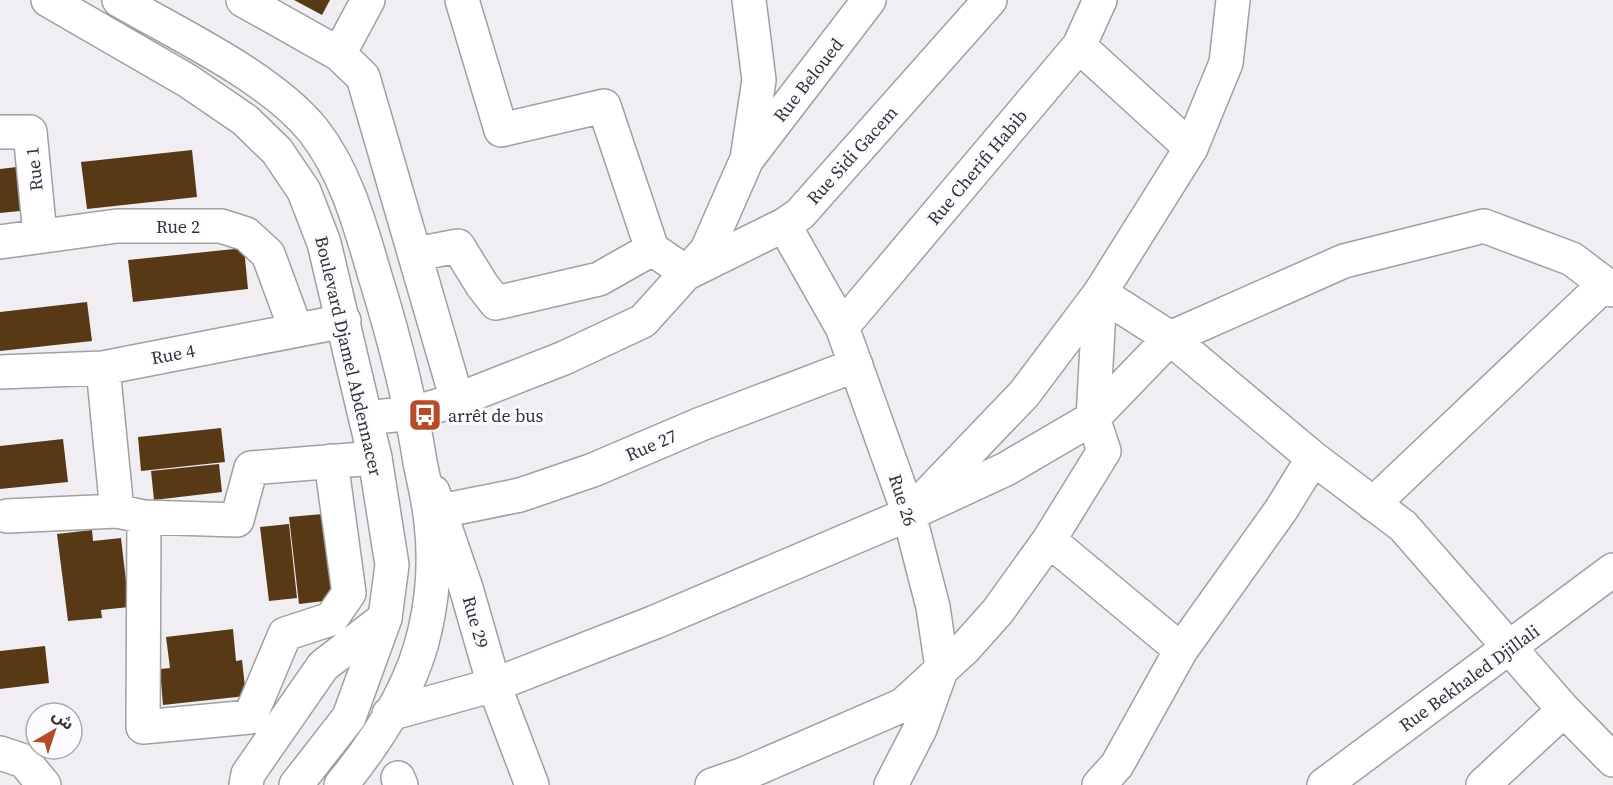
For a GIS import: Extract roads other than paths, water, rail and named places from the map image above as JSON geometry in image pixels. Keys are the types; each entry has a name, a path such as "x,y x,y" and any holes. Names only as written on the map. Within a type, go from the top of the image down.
{"street":[{"name":"Boulevard Djamel Abdennacer","path":"48,0 188,81 245,120 277,151 304,191 324,243 375,458 392,565 385,618 349,717 296,785"},
{"path":"119,0 257,81 287,103 313,130 333,161 354,205 390,323 413,413 431,522 432,586 425,630 412,671 390,714 358,764 341,785"},
{"path":"243,0 339,54 363,76 457,400"},
{"path":"339,54 368,0"},
{"path":"462,0 501,130 604,106 652,249 687,273"},
{"path":"366,418 413,413 457,400 564,358 643,321 687,273 707,250 747,159 759,80 749,0"},
{"name":"Rue Beloued","path":"747,159 869,0"},
{"name":"Rue Sidi Gacem","path":"687,273 784,225 800,214 990,0"},
{"name":"Rue Cherifi Habib","path":"842,327 1079,46 1100,0"},
{"path":"909,514 1024,394 1100,293 1191,148 1226,63 1233,0"},
{"path":"1079,46 1191,148"},
{"name":"Rue 1","path":"0,132 30,132 40,235"},
{"name":"Rue 26","path":"784,225 842,327 909,514 933,607 942,668 920,729 891,785"},
{"name":"Rue 2","path":"0,242 117,226 221,226 246,234 268,254 296,330"},
{"path":"390,714 494,685 655,622 909,514 1006,469 1093,418 1170,338 1344,261 1484,226 1572,259 1609,287 1373,504"},
{"path":"416,254 458,246 496,303 599,279 652,249"},
{"path":"1100,293 1170,338 1312,458 1403,526 1564,710 1613,760"},
{"path":"712,785 747,779 903,705 965,648 998,611 1049,540 1104,451 1093,418 1100,293"},
{"name":"Rue 4","path":"0,372 103,368 344,321"},
{"name":"Rue 27","path":"441,511 520,495 593,470 701,424 856,365"},
{"path":"103,368 131,514 143,727 250,717 285,634 331,620 349,594 331,461"},
{"path":"7,516 131,514 237,520 251,468 375,458"},
{"path":"1099,785 1117,765 1181,650 1281,510 1312,458"},
{"name":"Rue 29","path":"420,460 441,511 494,685 532,785"},
{"path":"1049,540 1181,650"},
{"name":"Rue Bekhaled Djillali","path":"1324,785 1613,570"},
{"path":"246,785 248,774 323,666 385,618"},
{"path":"1483,785 1564,710"},
{"path":"0,753 24,760 44,785"}],"place":[{"name":"arrêt de bus","path":"425,415"}]}
